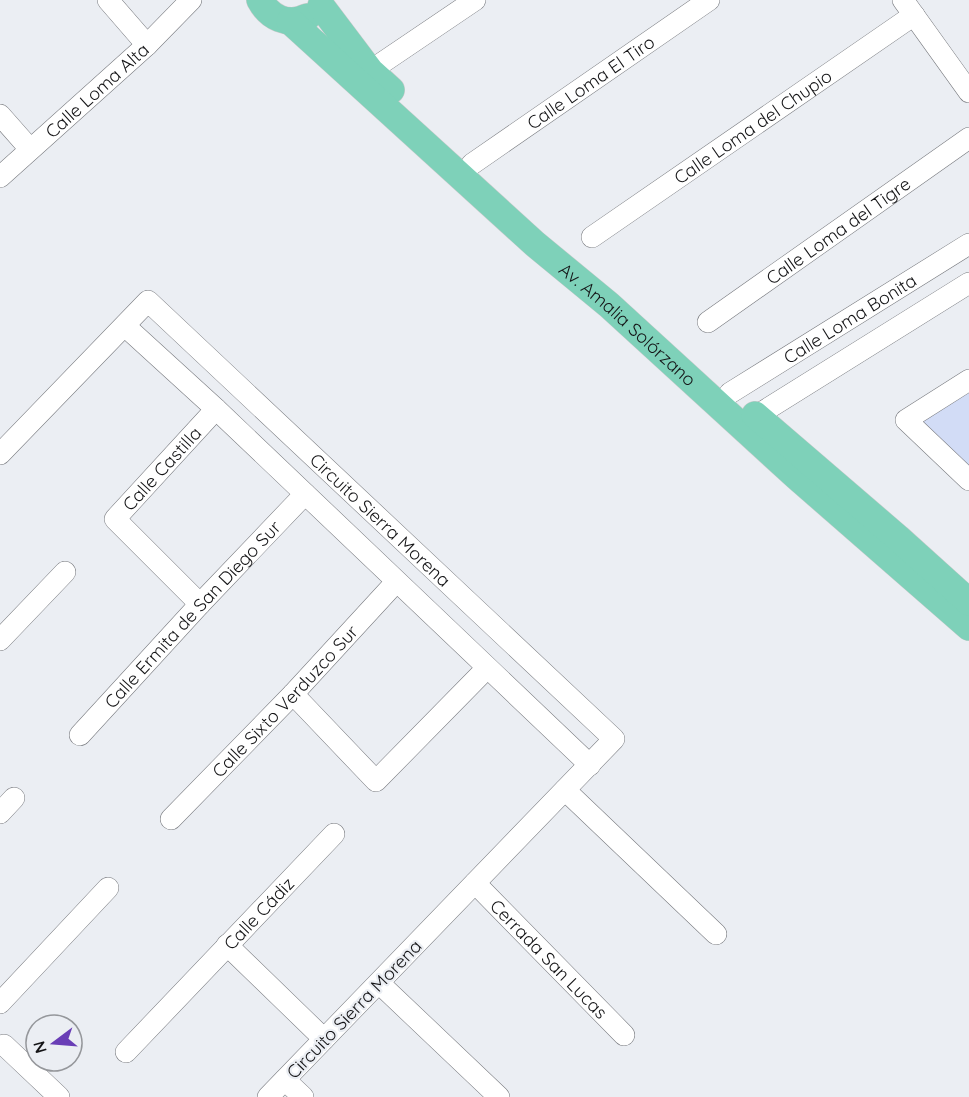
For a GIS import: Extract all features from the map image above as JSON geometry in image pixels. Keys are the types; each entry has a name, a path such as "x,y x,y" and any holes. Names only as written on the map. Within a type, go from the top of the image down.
{"main road":[{"name":"Av. Amalia Solórzano","path":"260,0 268,12 290,21 535,244 609,305 771,454 969,627"},
{"name":"Av. Amalia Solórzano","path":"322,3 370,71 730,393 969,602"},
{"path":"290,21 302,20 313,14 322,3"}],"street":[{"path":"108,0 147,45"},
{"name":"Calle Loma Alta","path":"0,177 147,45 190,0"},
{"path":"370,71 475,0"},
{"name":"Calle Loma El Tiro","path":"472,164 710,0"},
{"path":"908,8 969,92"},
{"name":"Calle Loma del Chupio","path":"592,237 908,8"},
{"path":"0,116 30,149"},
{"name":"Calle Loma del Tigre","path":"708,322 969,138"},
{"name":"Calle Loma Bonita","path":"730,393 969,244"},
{"name":"Calle Loma Bonita","path":"756,416 969,283"},
{"name":"Circuito Sierra Morena","path":"0,454 148,301 614,739 268,1097"},
{"name":"Circuito Sierra Morena","path":"124,326 216,410 590,765"},
{"path":"969,380 906,420 969,480"},
{"name":"Calle Castilla","path":"200,604 115,519 216,410"},
{"name":"Calle Ermita de San Diego Sur","path":"80,735 305,494"},
{"path":"0,640 65,572"},
{"name":"Calle Sixto Verduzco Sur","path":"171,819 293,694 396,582"},
{"path":"293,694 376,781 487,668"},
{"path":"565,790 716,934"},
{"name":"Calle Cádiz","path":"324,1039 227,945 334,834"},
{"name":"Cerrada San Lucas","path":"475,884 624,1035"},
{"path":"0,1003 108,888"},
{"path":"126,1052 227,945"},
{"path":"379,983 499,1097"},
{"path":"4,1045 59,1097"},
{"path":"285,1080 303,1097"}],"shaded area":[{"path":"969,392 969,471 920,423"}]}
